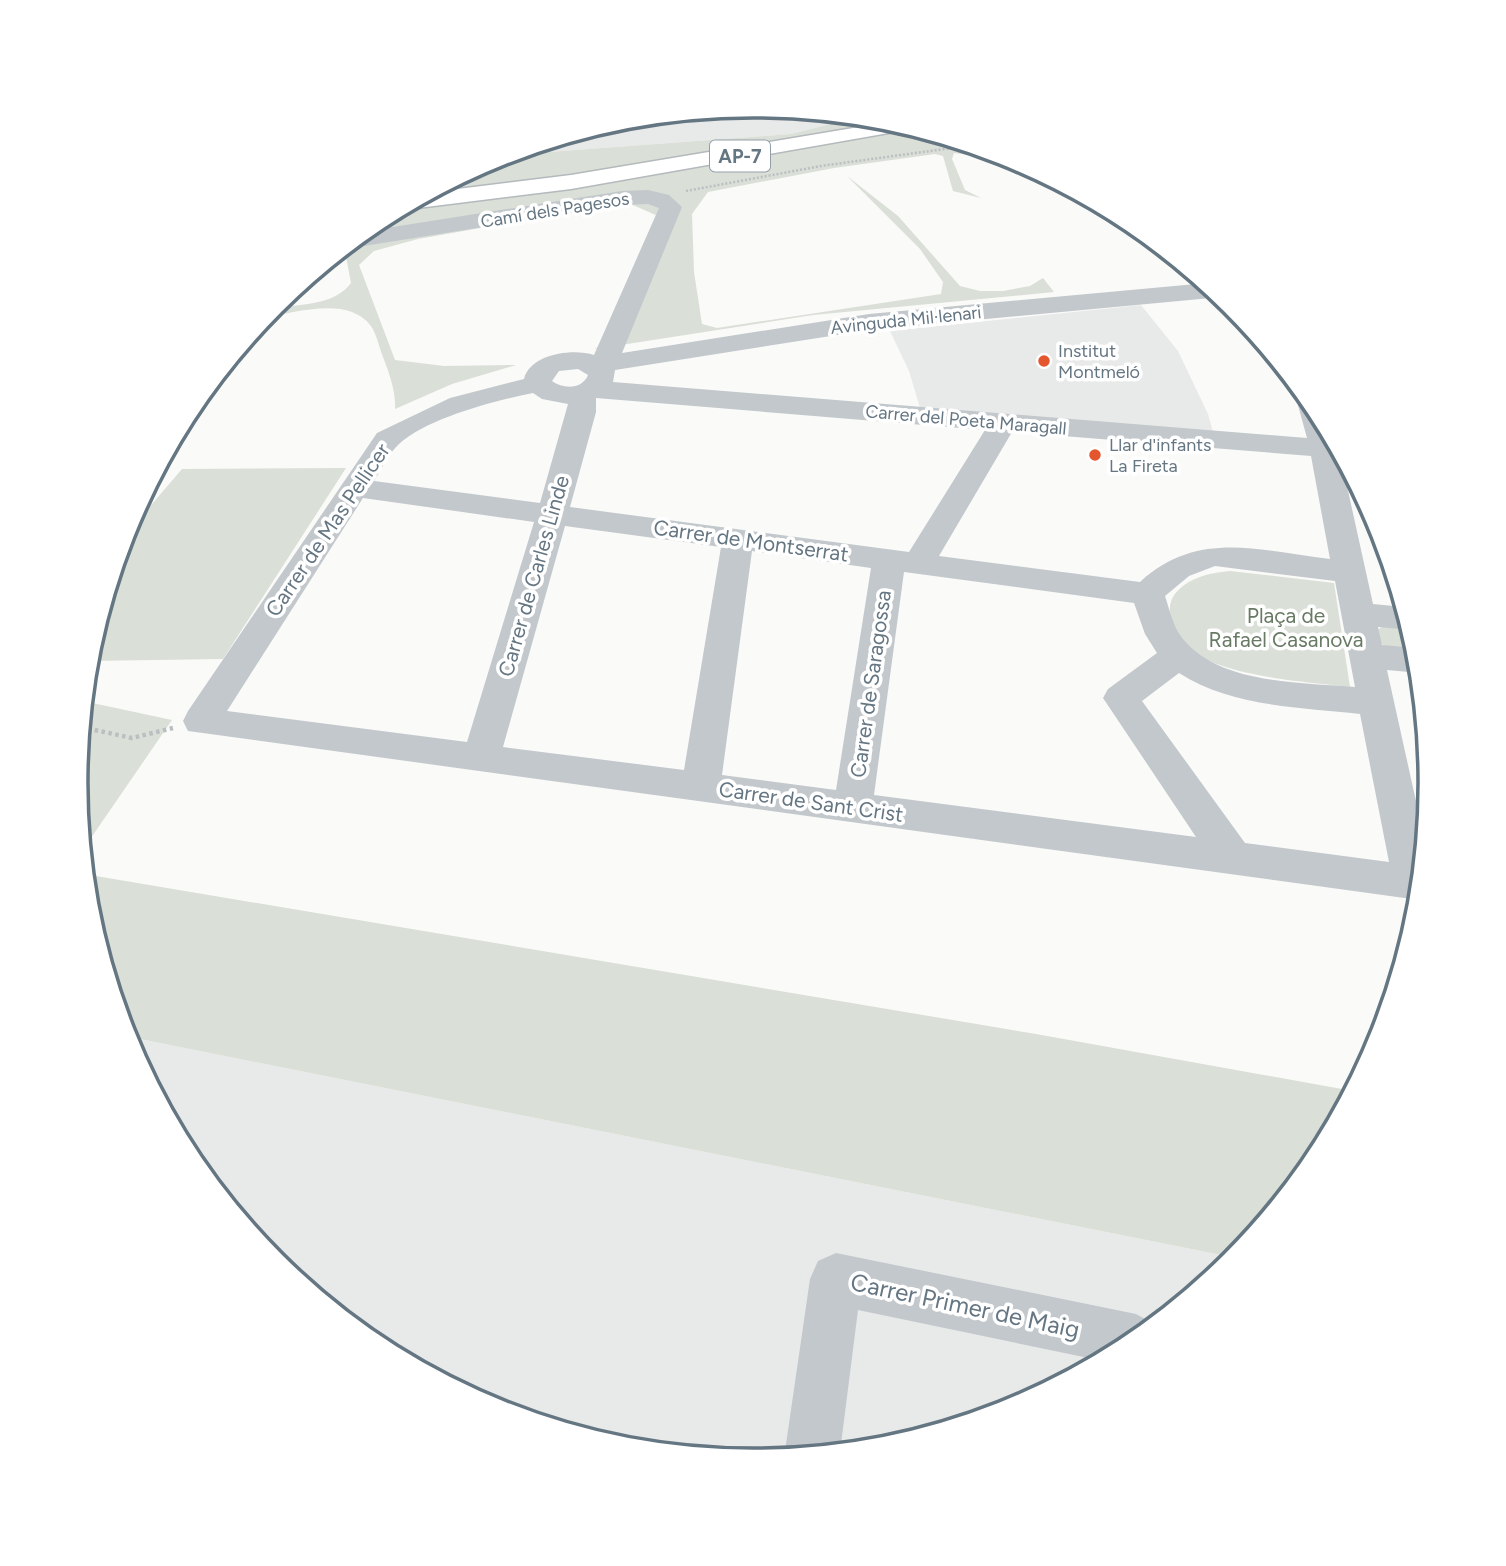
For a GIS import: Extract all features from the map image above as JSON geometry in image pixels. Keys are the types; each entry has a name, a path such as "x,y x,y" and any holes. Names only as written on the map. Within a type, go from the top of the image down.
{"highway":[{"path":"571,182 867,127"},
{"name":"AP-7","path":"435,199 571,182 881,130"}],"street":[{"name":"Camí dels Pagesos","path":"372,238 622,198 658,198 671,208 594,379"},
{"name":"Avinguda Mil·lenari","path":"594,379 869,321 1201,291"},
{"name":"Carrer de Mas Pellicer","path":"201,721 387,439 420,419 471,397 538,384 538,375 542,369 561,360 583,360 594,379"},
{"name":"Carrer del Poeta Maragall","path":"594,379 1003,423 1328,449"},
{"name":"Carrer de Carles Linde","path":"481,758 594,379"},
{"path":"904,561 1003,423"},
{"path":"1333,458 1349,572 1413,867"},
{"name":"Carrer de Montserrat","path":"354,488 1147,594"},
{"path":"701,788 738,540"},
{"path":"1349,572 1215,556 1197,558 1178,565 1147,594 1165,641 1191,666 1240,686 1376,702"},
{"name":"Carrer de Saragossa","path":"853,808 904,561"},
{"path":"1359,614 1398,618"},
{"path":"1179,654 1121,698 1233,858"},
{"path":"1366,654 1407,659"},
{"name":"Carrer de Sant Crist","path":"201,721 1411,882"},
{"name":"Carrer Primer de Maig","path":"812,1446 836,1279 1120,1338"}],"path":[{"path":"658,198 821,166 951,148"},
{"path":"90,729 132,738 201,721"}],"shaded area":[{"path":"753,118 836,123 791,134 540,153 623,130 666,123"},
{"name":"Institut Montmeló","path":"1141,305 1178,351 1208,414 1213,432 920,408 909,371 890,331"},
{"path":"138,1039 1223,1255 1158,1311 1086,1359 1008,1398 925,1426 883,1436 797,1447 709,1447 623,1436 581,1426 498,1398 420,1359 348,1311 282,1254 225,1188 177,1116"}],"green space":[{"path":"840,123 883,130 967,153 975,156 954,153 952,159 965,190 981,198 953,191 943,156 935,154 834,168 708,192 692,214 694,272 702,324 717,328 941,294 943,282 920,249 847,176 898,216 960,286 980,291 1003,291 1030,286 1043,278 1054,292 813,315 595,349 605,342 658,216 626,202 418,239 374,251 359,265 395,360 444,366 516,365 452,384 395,409 392,382 376,337 371,326 361,317 349,311 320,308 280,315 289,306 314,303 344,291 351,283 346,257 383,230 459,186 539,153 791,134"},
{"path":"346,468 223,659 99,661 110,611 138,528 146,511 182,469"},
{"name":"Plaça de Rafael Casanova","path":"1230,571 1334,583 1350,687 1248,673 1198,655 1180,641 1172,623 1170,607 1173,597 1191,581"},
{"path":"1389,623 1399,624 1405,650 1389,649 1379,642 1377,630"},
{"path":"92,703 172,720 90,839 88,783"},
{"path":"94,876 1036,1034 1343,1089 1306,1153 1281,1188 1223,1255 138,1039 110,955"}],"place":[{"name":"Institut Montmeló","path":"1044,361"},
{"name":"Llar d'infants La Fireta","path":"1095,455"}]}
